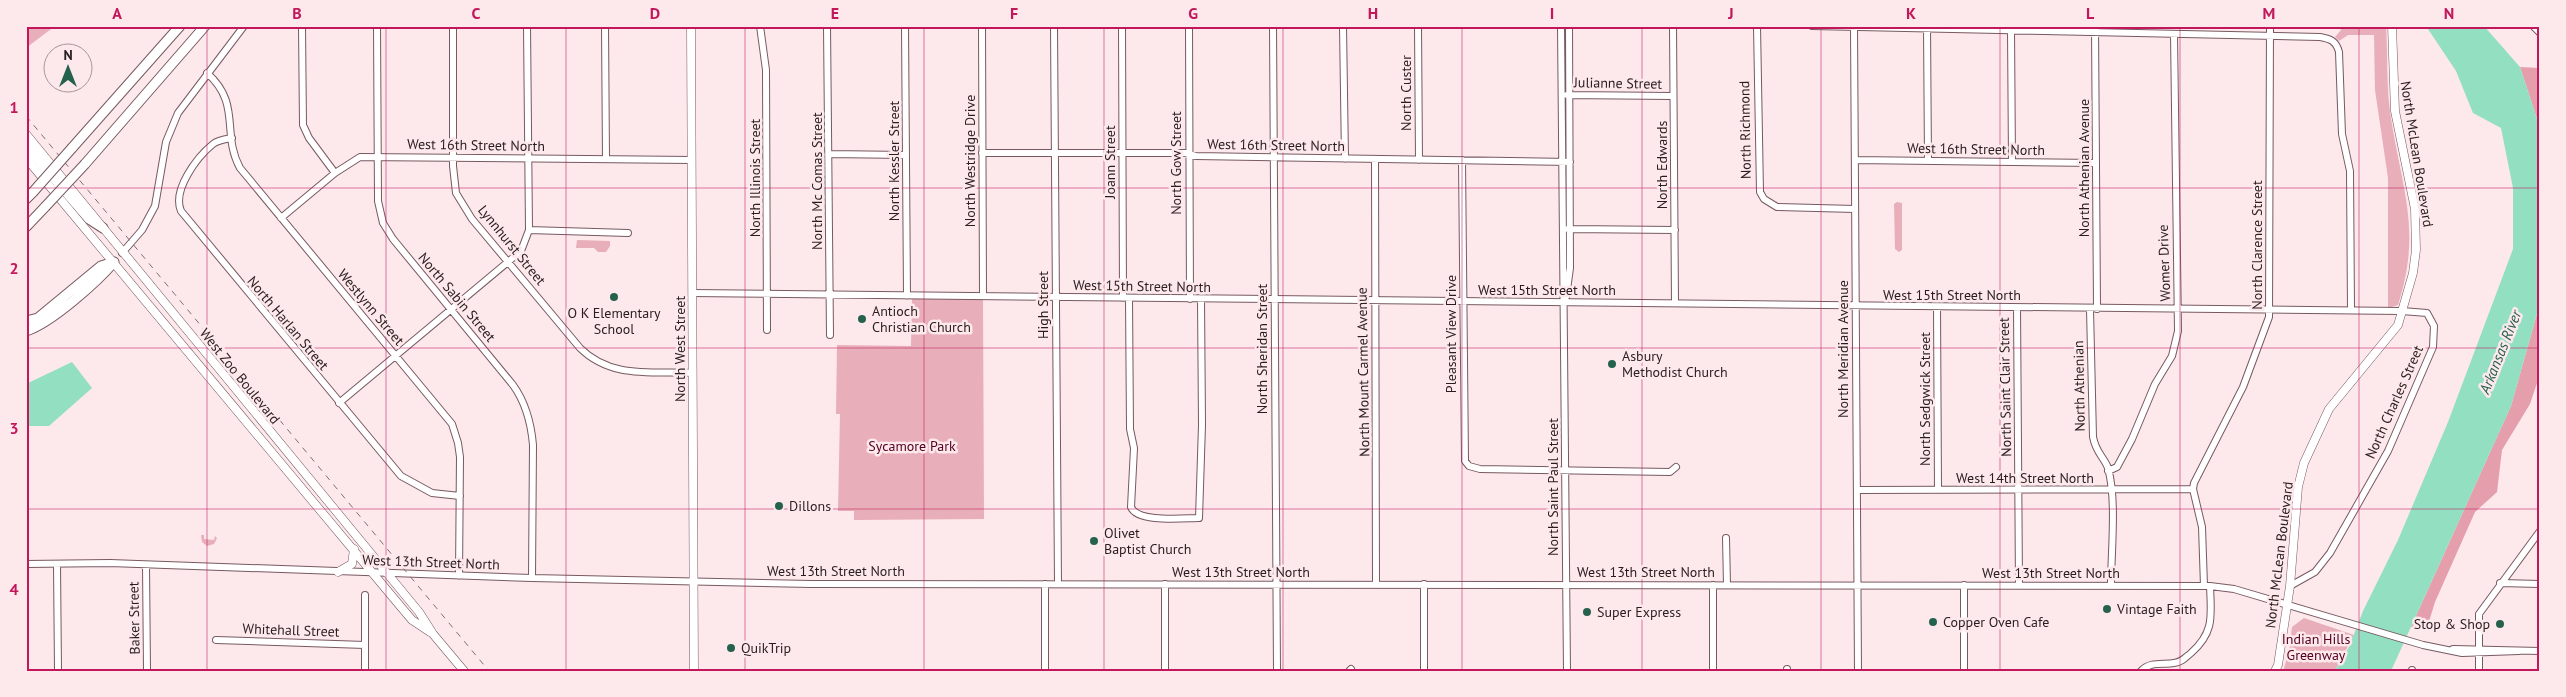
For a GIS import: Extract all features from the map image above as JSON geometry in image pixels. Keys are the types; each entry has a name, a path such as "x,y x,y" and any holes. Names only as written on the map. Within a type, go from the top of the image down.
{"highway":[{"path":"30,195 180,26"},
{"path":"26,227 85,164 205,26"},
{"path":"26,146 89,219 103,228"},
{"path":"26,321 38,318 101,266 114,262"},
{"path":"26,331 68,304 105,273 114,262"}],"main road":[{"name":"North West Street","path":"691,26 694,671"},
{"name":"North McLean Boulevard","path":"2275,671 2290,586 2298,487 2304,463 2329,409 2398,325 2413,273 2416,229 2415,209 2395,111 2392,26"},
{"name":"West Zoo Boulevard","path":"26,134 122,253 420,612 433,634 464,671"},
{"name":"West Zoo Boulevard","path":"26,158 412,620 433,634"},
{"path":"114,262 122,253"},
{"path":"338,572 352,564 354,549"}],"street":[{"path":"122,253 142,230 155,206 171,126 186,99 244,26"},
{"path":"302,26 303,125 308,138 335,173"},
{"name":"North Sabin Street","path":"377,26 378,201 383,223 392,238 513,384 528,415 532,445 532,578"},
{"name":"Lynnhurst Street","path":"453,26 453,157 456,193 472,219 580,348 596,362 612,369 693,373"},
{"path":"339,403 521,251 529,230 527,26"},
{"path":"605,26 606,159"},
{"name":"North Illinois Street","path":"760,26 766,70 767,330"},
{"name":"North Mc Comas Street","path":"827,26 830,154 830,335"},
{"name":"North Kessler Street","path":"905,26 907,296"},
{"name":"North Westridge Drive","path":"982,26 983,296"},
{"name":"High Street","path":"1054,26 1058,584"},
{"name":"Joann Street","path":"1122,26 1122,153 1126,298 1130,429 1134,448 1131,502 1134,512 1148,517 1199,518 1202,425 1201,299"},
{"name":"North Gow Street","path":"1188,26 1190,299"},
{"name":"North Sheridan Street","path":"1272,26 1277,671"},
{"path":"1343,26 1345,159"},
{"name":"North Custer","path":"1418,26 1419,160"},
{"name":"North Saint Paul Street","path":"1561,26 1567,671"},
{"name":"North Saint Paul Street","path":"1565,302 1570,268 1571,229 1569,26"},
{"name":"North Edwards","path":"1673,26 1675,303"},
{"name":"North Richmond","path":"1757,26 1760,192 1764,199 1778,207 1855,209"},
{"path":"1812,26 2011,30 2095,29 2174,34 2332,39 2337,45 2339,52 2342,134 2350,172 2351,310"},
{"name":"North Clarence Street","path":"2193,489 2194,483 2243,387 2270,310 2270,26"},
{"path":"2532,26 2540,33"},
{"name":"North Meridian Avenue","path":"1854,27 1858,671"},
{"path":"1927,27 1928,161"},
{"name":"North Athenian Avenue","path":"2095,29 2097,309"},
{"path":"2011,30 2012,162"},
{"name":"Womer Drive","path":"2108,471 2117,467 2155,384 2172,356 2178,331 2174,34"},
{"name":"Westlynn Street","path":"207,73 220,85 226,94 232,138 240,168 446,416 456,432 460,457 459,576"},
{"name":"Julianne Street","path":"1562,95 1674,96"},
{"name":"North Harlan Street","path":"232,138 213,144 190,173 180,188 179,207 224,266 401,476 432,493 460,496"},
{"name":"West 16th Street North","path":"982,153 1188,154 1196,156 1274,158 1570,162"},
{"path":"830,154 906,155"},
{"name":"West 16th Street North","path":"281,218 354,158 379,156 692,160"},
{"name":"North Mount Carmel Avenue","path":"1375,159 1376,584"},
{"name":"Pleasant View Drive","path":"1462,160 1465,461 1474,468 1566,471"},
{"name":"West 16th Street North","path":"1855,160 2096,163"},
{"path":"1562,229 1675,230"},
{"path":"529,230 628,233"},
{"name":"West 15th Street North","path":"692,293 2402,311"},
{"name":"North Sedgwick Street","path":"1937,307 1938,490"},
{"name":"North Saint Clair Street","path":"2017,308 2020,585"},
{"name":"North Athenian","path":"2090,309 2093,437 2095,450 2108,471 2112,491 2111,586"},
{"name":"North Charles Street","path":"2290,586 2311,572 2315,572 2330,553 2388,451 2432,347 2435,332 2431,316 2427,313 2402,311"},
{"path":"1566,471 1670,472 1676,467"},
{"path":"2141,671 2150,664 2182,661 2195,650 2210,631 2212,620 2202,527 2193,489"},
{"name":"West 14th Street North","path":"1857,490 2112,491 2193,489"},
{"path":"2479,671 2478,618 2500,583 2540,531"},
{"path":"1726,538 1726,585"},
{"name":"West 13th Street North","path":"26,564 146,564 459,576 693,582 2207,586 2234,589 2287,606 2446,650 2462,653 2479,651 2540,651"},
{"path":"56,564 58,671"},
{"name":"Baker Street","path":"146,564 147,671"},
{"path":"2500,583 2540,584"},
{"path":"1045,584 1046,671"},
{"path":"1164,584 1165,671"},
{"path":"1424,584 1424,671"},
{"path":"1713,585 1713,671"},
{"path":"1964,585 1964,671"},
{"path":"365,595 365,671"},
{"name":"Whitehall Street","path":"216,640 365,645"}],"green space":[{"path":"26,26 55,26 26,48"},
{"path":"2339,26 2386,26 2389,107 2408,210 2409,232 2409,254 2398,305 2388,308 2388,178 2375,90 2374,35 2348,35 2339,41 2335,37 2341,30"},
{"path":"1897,202 1902,203 1902,250 1899,252 1895,249 1894,204"},
{"path":"577,240 610,241 610,246 606,252 598,252 594,248 576,248"},
{"name":"Sycamore Park","path":"912,299 983,299 984,519 854,520 854,511 838,511 840,414 836,414 837,345 911,346"},
{"path":"201,535 204,535 204,539 214,540 215,536 217,538 214,544 207,546 202,542"},
{"name":"Indian Hills Greenway","path":"2304,618 2354,635 2335,671 2283,671 2289,652 2292,627"}],"shaded area":[{"path":"2520,67 2540,68 2540,128"},
{"path":"2540,303 2540,374 2530,404 2502,450 2497,492 2475,512 2435,602 2427,628 2411,627 2511,406"}],"water":[{"name":"Arkansas River","path":"2426,26 2484,26 2520,67 2540,128 2540,303 2511,406 2391,671 2335,671 2349,647 2363,611 2398,540 2448,422 2513,249 2513,188 2501,128 2473,113 2456,71"},
{"path":"72,362 92,388 49,426 26,426 26,384"}],"railway":[{"path":"26,116 489,671"}],"place":[{"name":"O K Elementary School","path":"614,297"},
{"name":"Antioch Christian Church","path":"862,319"},
{"name":"Asbury Methodist Church","path":"1612,364"},
{"name":"Dillons","path":"779,506"},
{"name":"Olivet Baptist Church","path":"1094,541"},
{"name":"Vintage Faith","path":"2107,609"},
{"name":"Super Express","path":"1587,612"},
{"name":"Copper Oven Cafe","path":"1933,622"},
{"name":"Stop & Shop","path":"2500,624"},
{"name":"QuikTrip","path":"731,648"}]}
